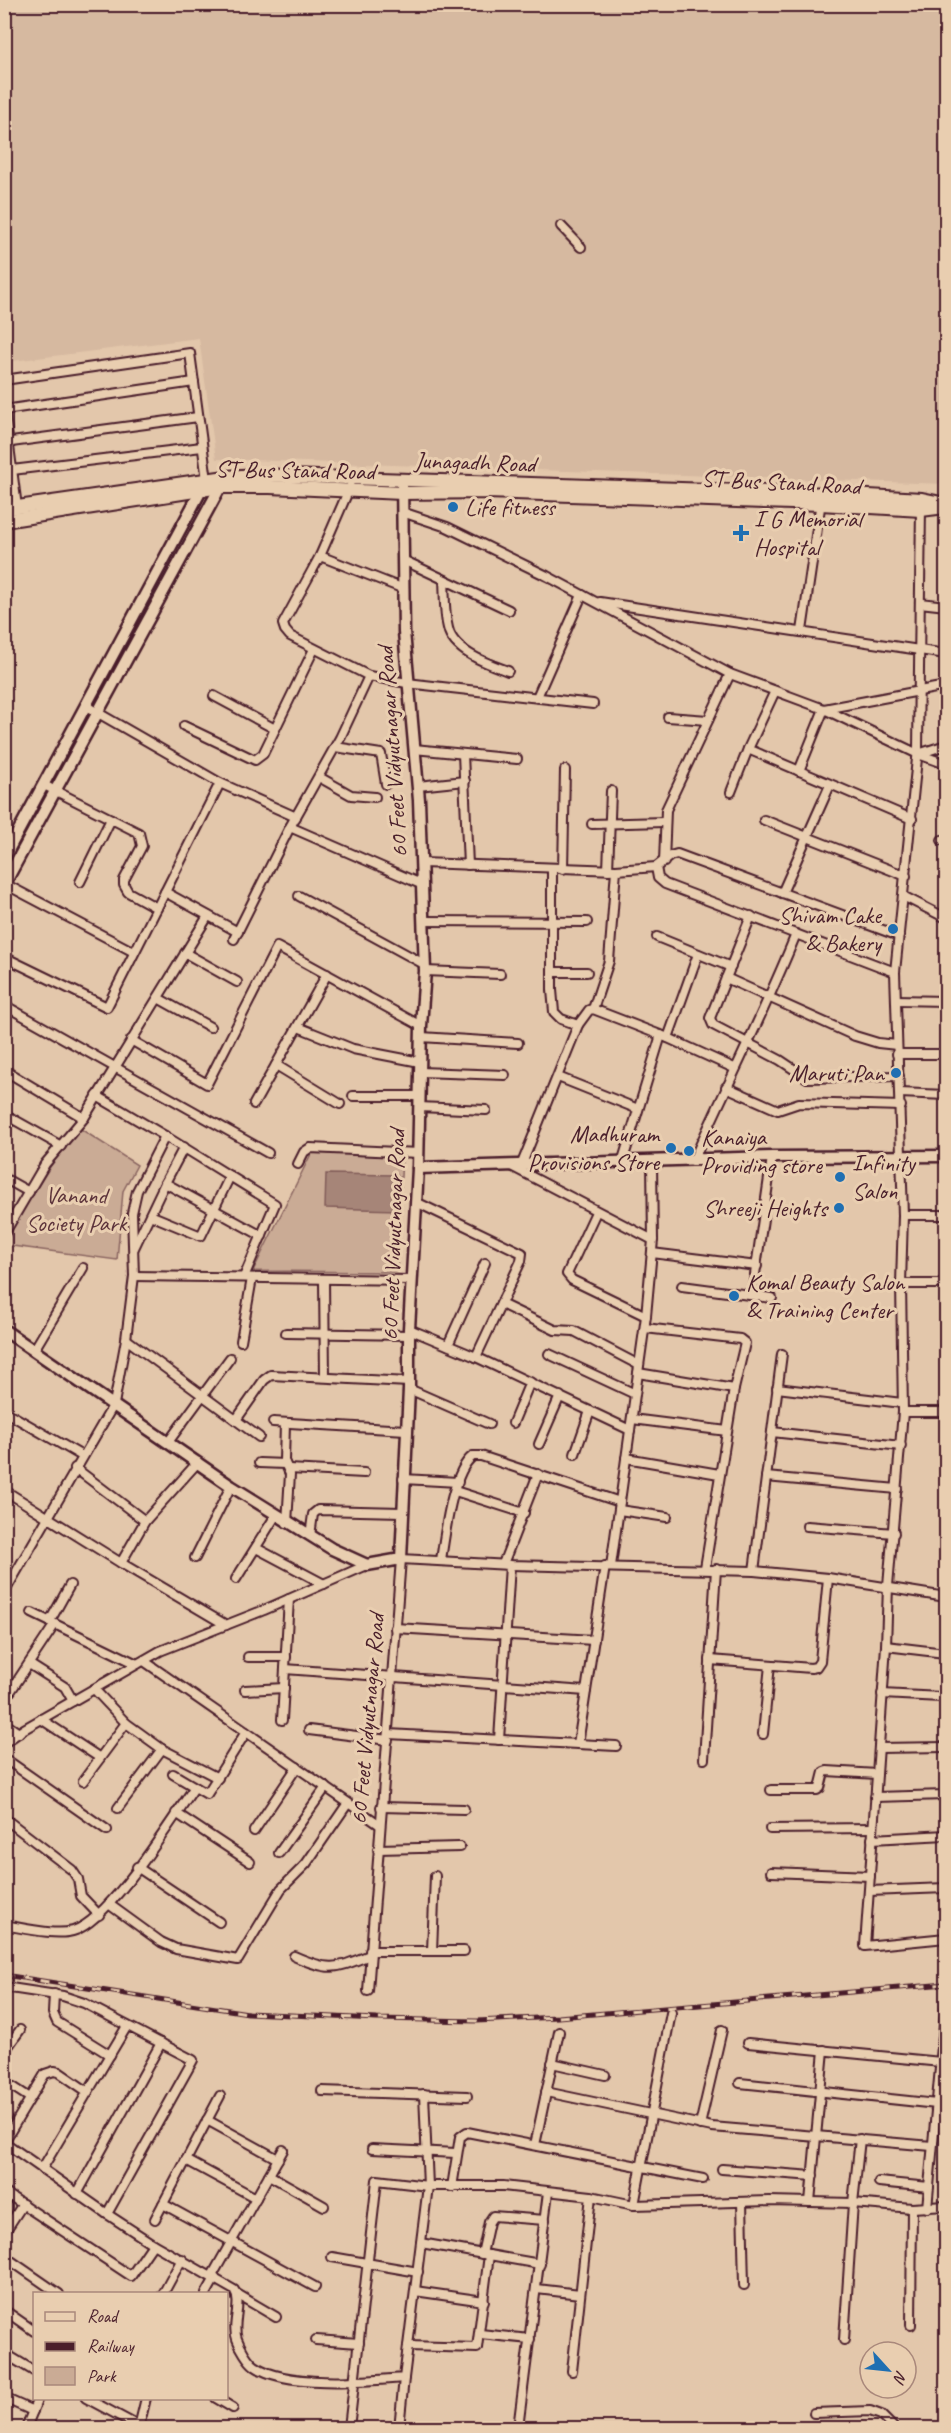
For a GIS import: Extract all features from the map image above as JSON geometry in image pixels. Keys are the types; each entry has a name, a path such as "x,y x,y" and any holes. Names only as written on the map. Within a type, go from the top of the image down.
{"main road":[{"name":"Junagadh Road","path":"223,482 257,474 354,478 402,487"},
{"name":"ST Bus Stand Road","path":"4,521 223,482 349,491 402,487 486,492 821,499 946,506"},
{"path":"11,508 204,485"}],"street":[{"path":"561,226 581,247"},
{"path":"4,380 190,353 202,447 204,485 4,858"},
{"path":"11,508 5,409 194,382"},
{"path":"7,443 198,417"},
{"path":"9,470 202,447"},
{"path":"354,478 320,556 284,624 290,636 369,676 407,683 593,704"},
{"path":"134,952 5,885 8,870 37,826 223,482"},
{"name":"60 Feet Vidyutnagar Road","path":"368,1991 401,1559 425,967 418,786 407,683 402,487"},
{"path":"802,631 821,499"},
{"path":"921,505 918,754 895,972 902,1156 903,1407 888,1586 886,1646 865,1946 946,1938"},
{"path":"402,512 447,527 582,595 730,674 824,709 918,754 946,764"},
{"path":"320,556 404,589"},
{"path":"403,560 509,610"},
{"path":"444,580 448,628 452,637 476,659 508,671"},
{"path":"537,697 582,595"},
{"path":"593,601 946,654"},
{"path":"920,603 946,606"},
{"path":"184,726 255,760 263,754 315,649"},
{"path":"730,674 666,810 658,878 665,884 895,972"},
{"path":"165,892 208,916 236,936 290,827 335,747 369,676"},
{"path":"824,709 946,686"},
{"path":"731,792 775,691"},
{"path":"214,696 275,729"},
{"path":"86,706 220,783 296,817"},
{"path":"799,771 824,709"},
{"path":"668,717 708,720"},
{"path":"918,754 946,745"},
{"path":"335,747 381,754 386,784"},
{"path":"414,749 517,759"},
{"path":"748,749 912,819"},
{"path":"463,754 468,866"},
{"path":"563,869 565,770"},
{"path":"319,777 351,795 375,797"},
{"path":"418,786 465,781"},
{"path":"4,957 107,1006 220,783"},
{"path":"782,892 830,784"},
{"path":"44,785 137,831 142,837 142,846 124,880 125,890 157,908"},
{"path":"516,1166 558,1077 578,1025 589,1010 593,1009 609,961 612,870 609,824 611,790"},
{"path":"80,882 111,819"},
{"path":"24,820 37,826"},
{"path":"764,820 906,876"},
{"path":"592,824 664,822"},
{"path":"290,827 423,885"},
{"path":"422,863 612,870 660,865 674,854 681,855 899,936"},
{"path":"552,869 554,1012 561,1019 578,1025"},
{"path":"903,896 946,918"},
{"path":"299,897 425,967 500,974"},
{"path":"4,1234 45,1164 84,1118 208,916"},
{"path":"751,916 710,1018 711,1022 807,1078 899,1076"},
{"path":"424,921 587,922"},
{"path":"693,1161 734,1068 770,998 796,934"},
{"path":"657,937 731,967"},
{"path":"131,1040 207,1083 278,947 327,974 421,1032 518,1043"},
{"path":"185,953 237,982"},
{"path":"622,1163 664,1036 699,954"},
{"path":"552,972 587,972"},
{"path":"254,1104 327,974"},
{"path":"726,978 855,1036 897,1049 946,1054"},
{"path":"158,998 210,1027"},
{"path":"896,1000 946,1001"},
{"path":"6,1008 268,1153"},
{"path":"593,1009 664,1036 734,1068"},
{"path":"298,1027 353,1049 420,1067 504,1075"},
{"path":"276,1065 340,1104"},
{"path":"4,1070 84,1118"},
{"path":"558,1077 638,1109"},
{"path":"726,1087 778,1110 799,1103 901,1106"},
{"path":"900,1093 946,1095"},
{"path":"97,1096 275,1204 248,1278 241,1341"},
{"path":"353,1096 419,1101 486,1110"},
{"path":"4,1114 61,1146"},
{"path":"4,1593 7,1582 48,1518 114,1404 126,1339 134,1276 132,1213 137,1191 165,1136"},
{"path":"133,1250 184,1147"},
{"path":"298,1164 304,1152 310,1148 419,1153"},
{"path":"418,1168 772,1157 946,1156"},
{"path":"752,1295 772,1157"},
{"path":"578,1744 594,1640 619,1506 645,1328 653,1240 652,1162"},
{"path":"516,1166 596,1212 653,1240"},
{"path":"150,1215 201,1236 230,1176"},
{"path":"4,1178 29,1192"},
{"path":"165,1183 262,1236"},
{"path":"416,1202 521,1251 522,1258 476,1357"},
{"path":"596,1212 567,1274 572,1280 646,1316"},
{"path":"903,1215 946,1215"},
{"path":"652,1253 757,1266"},
{"path":"448,1345 485,1263"},
{"path":"34,1350 83,1268"},
{"path":"134,1276 411,1281"},
{"path":"324,1280 325,1377"},
{"path":"901,1284 946,1284"},
{"path":"682,1286 772,1298"},
{"path":"501,1304 555,1330 574,1331 639,1369 734,1389"},
{"path":"645,1328 743,1341 746,1346 734,1389 726,1431 705,1568"},
{"path":"4,1330 287,1523 367,1565"},
{"path":"286,1333 409,1332 476,1357 630,1430"},
{"path":"126,1339 259,1437"},
{"path":"549,1354 635,1394"},
{"path":"754,1571 782,1354"},
{"path":"169,1441 230,1358"},
{"path":"236,1420 268,1376 325,1377 409,1385 489,1424"},
{"path":"513,1423 531,1382"},
{"path":"777,1388 946,1412"},
{"path":"539,1444 560,1396"},
{"path":"4,1411 82,1456"},
{"path":"575,1454 590,1411"},
{"path":"632,1419 726,1431"},
{"path":"273,1422 406,1430"},
{"path":"285,1423 287,1523"},
{"path":"772,1432 901,1446"},
{"path":"441,1560 455,1491 467,1462 473,1456 481,1456 538,1474 619,1506 667,1517"},
{"path":"626,1458 719,1474"},
{"path":"121,1563 145,1521 198,1462"},
{"path":"259,1463 364,1473"},
{"path":"75,1468 145,1521"},
{"path":"499,1740 506,1634 507,1564 538,1474"},
{"path":"766,1477 897,1490"},
{"path":"403,1479 458,1482"},
{"path":"195,1558 231,1486"},
{"path":"4,1490 226,1625"},
{"path":"455,1491 524,1513"},
{"path":"310,1536 313,1514 318,1510 402,1512"},
{"path":"236,1579 276,1515"},
{"path":"807,1526 894,1533"},
{"path":"256,1548 324,1584"},
{"path":"4,1743 19,1732 160,1651 367,1565 401,1559 754,1571 888,1586 946,1598"},
{"path":"704,1759 716,1569"},
{"path":"710,1660 812,1668 819,1664 828,1578"},
{"path":"4,1701 52,1623 70,1585"},
{"path":"282,1720 289,1599"},
{"path":"32,1612 140,1663 246,1732 380,1825"},
{"path":"395,1628 594,1640"},
{"path":"886,1646 945,1653"},
{"path":"248,1657 286,1657"},
{"path":"28,1665 65,1687 73,1701"},
{"path":"763,1734 770,1665"},
{"path":"285,1669 586,1691"},
{"path":"245,1690 284,1688"},
{"path":"94,1689 126,1723 162,1749 218,1778"},
{"path":"882,1694 941,1697"},
{"path":"42,1719 100,1758"},
{"path":"4,1723 19,1732"},
{"path":"82,1781 126,1723"},
{"path":"309,1730 388,1737 616,1746"},
{"path":"173,1774 207,1794 246,1732"},
{"path":"879,1748 946,1747"},
{"path":"118,1808 162,1749"},
{"path":"4,1758 107,1830"},
{"path":"254,1831 297,1767"},
{"path":"771,1790 817,1790 820,1788 824,1772 827,1771 877,1773"},
{"path":"279,1853 326,1787"},
{"path":"4,1926 68,1932 81,1928 99,1915 110,1905 194,1788"},
{"path":"875,1797 946,1795"},
{"path":"110,1905 161,1942 176,1949 238,1960 281,1889 303,1868 348,1803"},
{"path":"381,1806 464,1809"},
{"path":"176,1813 250,1862"},
{"path":"4,1818 72,1870 76,1875 81,1896 99,1915"},
{"path":"770,1829 873,1828"},
{"path":"872,1839 946,1835"},
{"path":"378,1849 460,1847"},
{"path":"137,1867 219,1922"},
{"path":"771,1872 870,1876"},
{"path":"432,1951 435,1876"},
{"path":"869,1891 946,1888"},
{"path":"294,1956 328,1968 341,1966 370,1953 464,1951"},
{"path":"4,1987 54,1994 84,2003 193,2060 107,2214"},
{"path":"54,1994 53,2013 57,2022 110,2055"},
{"path":"927,2208 946,2003"},
{"path":"634,2205 671,2013"},
{"path":"42,2169 127,2026"},
{"path":"4,2052 20,2030"},
{"path":"700,2125 722,2030"},
{"path":"535,2145 559,2032"},
{"path":"77,2194 161,2043"},
{"path":"748,2043 941,2062"},
{"path":"810,2202 824,2050"},
{"path":"552,2063 605,2075"},
{"path":"88,2092 59,2072 50,2071 42,2078 4,2142 153,2244 213,2277 276,2317"},
{"path":"4,2081 30,2098"},
{"path":"740,2083 946,2105"},
{"path":"322,2091 467,2096"},
{"path":"546,2092 700,2125 932,2146"},
{"path":"399,2428 428,2186 424,2094"},
{"path":"155,2219 220,2096"},
{"path":"207,2120 278,2159"},
{"path":"452,2187 460,2138 467,2132 703,2179"},
{"path":"844,2340 853,2203 860,2139"},
{"path":"372,2149 456,2153"},
{"path":"207,2292 232,2241 284,2150"},
{"path":"186,2160 256,2198"},
{"path":"722,2169 813,2176"},
{"path":"269,2175 324,2206"},
{"path":"349,2428 377,2180 428,2186 503,2186 591,2196 634,2205 810,2202 912,2208 946,2206"},
{"path":"879,2182 929,2187"},
{"path":"4,2192 131,2276 153,2244"},
{"path":"518,2428 548,2192"},
{"path":"572,2370 591,2196"},
{"path":"742,2202 744,2285"},
{"path":"4,2233 23,2204"},
{"path":"163,2204 315,2287"},
{"path":"911,2325 912,2208"},
{"path":"408,2346 474,2349 479,2344 489,2222 494,2216 545,2220"},
{"path":"421,2243 540,2264"},
{"path":"4,2256 56,2292"},
{"path":"332,2258 418,2272"},
{"path":"164,2292 182,2259"},
{"path":"537,2289 580,2294"},
{"path":"415,2291 484,2301"},
{"path":"237,2294 236,2335 254,2365 277,2376 298,2380 354,2381 404,2378"},
{"path":"4,2310 33,2330"},
{"path":"480,2334 530,2339"},
{"path":"316,2340 358,2343"},
{"path":"4,2353 33,2370"},
{"path":"4,2398 33,2411"},
{"path":"26,2428 37,2400"},
{"path":"90,2400 141,2428 146,2400"},
{"path":"219,2400 233,2408"},
{"path":"814,2413 877,2412 894,2428"}],"shaded area":[{"path":"4,5 946,5 946,484 216,459 199,338 13,361 4,295"},
{"path":"326,1174 397,1175 396,1210 325,1208"}],"green space":[{"name":"Vanand Society Park","path":"76,1126 137,1165 123,1191 117,1260 5,1245 5,1238"},
{"path":"313,1150 402,1153 397,1272 253,1271"}],"railway":[{"path":"4,1975 248,2013 477,2021 558,2017 946,1984"}],"place":[{"name":"Life fitness","path":"453,507"},
{"name":"I G Memorial Hospital","path":"741,533"},
{"name":"Shivam Cake & Bakery","path":"893,929"},
{"name":"Maruti Pan","path":"896,1073"},
{"name":"Madhuram Provisions Store","path":"671,1148"},
{"name":"Kanaiya Providing store","path":"689,1151"},
{"name":"Infinity Salon","path":"840,1177"},
{"name":"Shreeji Heights","path":"839,1208"},
{"name":"Komal Beauty Salon & Training Center","path":"734,1296"}]}
